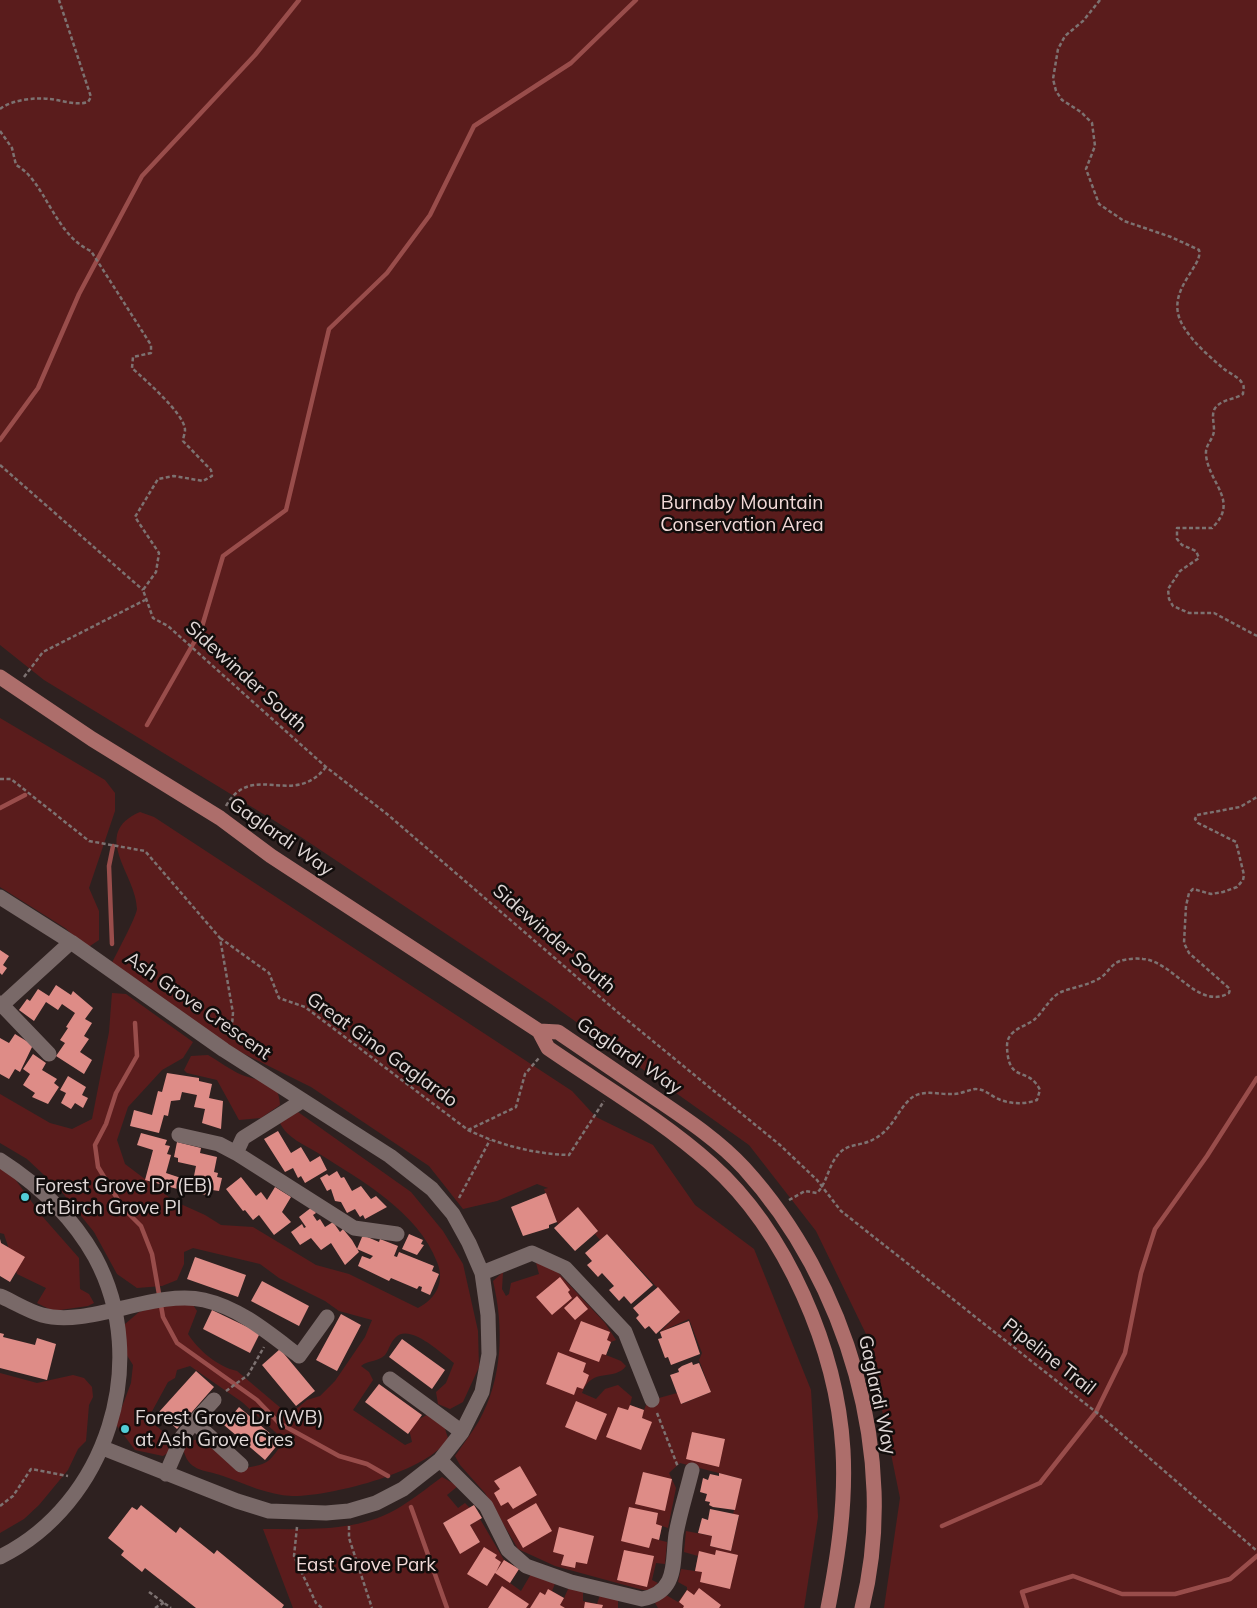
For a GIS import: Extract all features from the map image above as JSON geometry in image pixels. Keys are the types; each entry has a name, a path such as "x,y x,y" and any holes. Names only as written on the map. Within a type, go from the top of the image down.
{"main road":[{"name":"Gaglardi Way","path":"0,677 220,818 271,856 539,1031 548,1048 681,1140 712,1165 742,1197 781,1251 796,1282 825,1359 837,1405 842,1450 842,1528 828,1608"},
{"name":"Gaglardi Way","path":"539,1031 558,1032 704,1132 743,1168 777,1210 817,1272 840,1323 857,1378 867,1426 874,1484 873,1541 862,1608"}],"street":[{"name":"Ash Grove Crescent","path":"0,897 71,942 224,1050 390,1156 432,1189 448,1208 469,1243 482,1273 488,1315 489,1354 482,1392 462,1432 440,1460 403,1489 376,1503 349,1511 294,1513 269,1511 166,1474 103,1448"},
{"path":"50,1054 1,1004 71,942"},
{"path":"236,1153 243,1138 302,1101"},
{"path":"179,1136 219,1144 354,1228 397,1234"},
{"path":"0,1160 45,1193 75,1226 95,1258 114,1310 119,1370 117,1396 103,1448 80,1486 57,1514 37,1532 0,1558"},
{"path":"482,1273 532,1253 565,1268 625,1332 652,1400"},
{"path":"0,1296 42,1315 65,1317 179,1298 205,1300 248,1318 299,1356 327,1317"},
{"path":"390,1379 462,1432"},
{"path":"166,1474 182,1437 214,1400"},
{"path":"194,1422 241,1465"},
{"path":"440,1460 486,1506 508,1550 526,1566 571,1582 642,1599 649,1598 662,1589 672,1574 676,1535 692,1470"}],"path":[{"path":"0,109 10,103 47,98 81,104 88,102 91,97 59,0"},
{"path":"1100,0 1083,21 1065,36 1058,49 1053,79 1056,91 1062,100 1082,112 1092,123 1095,146 1087,161 1086,169 1098,204 1124,221 1171,237 1199,250 1198,261 1186,276 1180,291 1178,311 1181,322 1190,337 1225,370 1242,381 1244,387 1243,394 1219,404 1214,410 1213,434 1206,445 1207,461 1212,477 1224,499 1224,509 1220,520 1212,528 1177,528 1178,539 1182,545 1196,551 1199,558 1180,571 1168,589 1169,599 1173,606 1181,611 1214,613 1257,636"},
{"path":"0,131 12,148 16,166 27,171 48,206 78,246 91,251 151,345 150,354 133,357 132,368 162,396 180,419 186,428 183,441 211,470 212,476 203,480 174,476 158,479 153,486 135,517 159,553 156,572 142,590 0,465"},
{"name":"Sidewinder South","path":"142,590 153,618 168,626 326,768 388,814 621,1015 758,1126 822,1187"},
{"path":"15,687 43,652 145,600"},
{"path":"220,818 233,794 246,785 304,785 318,778 326,768"},
{"name":"Great Gino Gaglardo","path":"0,779 11,779 89,841 145,851 220,938 269,973 279,998 305,1007 468,1130 490,1140 544,1154 569,1155 599,1109"},
{"path":"777,1210 805,1191 817,1192 822,1187 828,1169 841,1151 851,1144 872,1140 884,1133 894,1123 909,1100 915,1096 925,1093 954,1094 982,1089 1007,1103 1037,1100 1040,1090 1037,1084 1031,1078 1015,1072 1009,1064 1007,1044 1010,1035 1035,1019 1060,993 1094,982 1120,960 1142,959 1157,962 1195,991 1223,997 1229,993 1230,989 1189,953 1184,943 1186,906 1189,893 1193,889 1210,894 1237,887 1243,880 1244,875 1240,849 1236,842 1198,823 1195,819 1197,815 1240,807 1257,797"},
{"path":"220,938 233,1013 231,1036 224,1050"},
{"path":"468,1130 516,1106 525,1074 548,1048"},
{"path":"448,1208 460,1197 490,1140"},
{"name":"Pipeline Trail","path":"822,1187 841,1211 1096,1412 1257,1551"},
{"path":"230,1389 248,1375 271,1335"},
{"path":"652,1400 678,1467 692,1470"},
{"path":"0,1506 13,1496 32,1469 72,1478"},
{"path":"349,1511 349,1538 372,1608"},
{"path":"294,1513 298,1529 294,1556 316,1603 322,1608"},
{"path":"149,1592 171,1608"},
{"path":"155,1608 165,1602"}],"green space":[{"name":"Burnaby Mountain Conservation Area","path":"0,0 1257,0 1257,1608 884,1608 900,1498 867,1336 816,1231 749,1145 551,1004 301,837 44,680 0,645"},
{"path":"0,718 105,780 115,793 115,811 89,888 99,911 99,940 87,948 65,928 0,887"},
{"path":"140,812 154,817 572,1091 596,1117 653,1145 695,1205 754,1249 811,1390 818,1517 804,1608 658,1608 655,1603 666,1595 678,1602 687,1590 687,1587 678,1582 681,1569 695,1571 698,1556 684,1552 686,1531 712,1536 710,1546 731,1551 739,1516 733,1514 742,1479 680,1463 669,1473 676,1488 668,1528 662,1526 659,1540 667,1542 665,1564 656,1563 652,1580 658,1583 650,1590 643,1590 555,1566 518,1549 485,1493 460,1465 455,1456 479,1421 487,1405 497,1370 500,1334 497,1298 493,1281 503,1272 502,1289 506,1296 509,1294 511,1283 539,1274 536,1263 551,1265 605,1323 616,1340 611,1342 606,1355 621,1361 626,1366 621,1371 591,1380 582,1393 596,1399 605,1389 618,1385 632,1397 630,1405 644,1410 646,1405 659,1398 677,1393 682,1404 711,1392 699,1360 702,1353 689,1319 660,1332 680,1312 607,1234 600,1240 595,1234 598,1231 578,1208 558,1224 544,1189 548,1188 537,1184 497,1201 463,1209 429,1166 311,1087 204,1034 111,965 130,928 137,909 135,896 119,856 118,832 125,821"},
{"path":"112,993 126,994 193,1042 183,1058 162,1070 128,1107 117,1140 125,1164 174,1201 205,1215 221,1225 253,1227 316,1265 349,1274 418,1308 425,1304 434,1294 440,1282 437,1262 428,1244 417,1228 387,1199 287,1133 280,1123 298,1112 411,1192 443,1231 463,1264 478,1331 479,1367 463,1402 450,1409 438,1404 436,1392 446,1383 454,1363 425,1341 408,1334 401,1334 393,1340 385,1355 361,1366 369,1372 373,1380 353,1410 405,1445 412,1442 409,1429 415,1421 427,1415 444,1426 448,1438 438,1450 422,1461 378,1480 330,1492 292,1496 274,1494 257,1489 197,1468 185,1456 183,1448 187,1444 197,1439 204,1440 240,1469 267,1462 284,1440 242,1402 190,1366 177,1370 175,1378 168,1382 150,1415 154,1424 174,1441 174,1449 163,1456 135,1450 117,1426 117,1420 131,1383 133,1365 123,1349 125,1324 139,1312 169,1303 186,1294 197,1311 188,1334 197,1346 216,1362 237,1371 289,1415 307,1400 320,1396 335,1381 365,1337 372,1320 339,1311 325,1301 279,1278 260,1264 193,1248 184,1252 184,1264 177,1280 162,1286 137,1288 117,1274 94,1232 61,1191 27,1159 0,1143 0,1094 50,1123 72,1129 92,1119 109,1032"},
{"path":"208,1055 238,1073 273,1086 279,1097 280,1105 261,1118 239,1120 217,1080 187,1073 184,1070 191,1056"},
{"path":"0,1168 12,1175 42,1216 79,1258 80,1289 89,1294 94,1303 88,1306 53,1311 37,1303 46,1288 17,1274 4,1234 0,1233"},
{"path":"0,1373 37,1383 73,1375 84,1378 92,1387 93,1397 89,1405 86,1441 78,1449 68,1470 39,1505 24,1519 0,1533"},
{"name":"East Grove Park","path":"442,1477 458,1486 447,1495 458,1508 465,1503 470,1508 443,1523 460,1553 480,1542 470,1525 480,1519 504,1560 519,1569 510,1583 521,1591 531,1574 556,1581 552,1591 564,1598 569,1587 583,1591 583,1601 597,1604 600,1595 618,1600 618,1608 293,1608 263,1529 331,1528 364,1522 395,1510"}],"building":[{"path":"0,950 9,956 3,965 7,968 2,975 0,973"},
{"path":"56,985 71,995 73,991 93,1008 85,1019 92,1023 84,1036 89,1039 80,1052 92,1060 84,1074 56,1056 65,1043 60,1040 75,1013 62,1004 58,1010 46,1002 34,1021 19,1010 27,999 30,1001 38,989 49,996"},
{"path":"15,1034 33,1045 20,1072 15,1069 9,1079 0,1074 0,1038 9,1043"},
{"path":"33,1054 46,1063 42,1070 57,1079 54,1083 59,1087 48,1104 32,1097 35,1093 23,1085 30,1074 23,1069"},
{"path":"167,1073 199,1078 199,1081 212,1084 209,1098 223,1101 221,1129 202,1123 205,1109 194,1107 197,1095 182,1092 180,1100 171,1101 168,1116 164,1115 159,1133 130,1126 134,1110 152,1115 158,1091 162,1092"},
{"path":"68,1076 86,1087 82,1095 88,1098 83,1108 75,1103 71,1109 61,1103 66,1093 60,1090"},
{"path":"278,1131 291,1153 301,1147 310,1162 320,1156 327,1170 305,1183 301,1176 298,1178 293,1168 285,1172 264,1139"},
{"path":"141,1133 167,1140 165,1145 170,1146 167,1154 171,1155 166,1173 184,1179 181,1190 145,1180 153,1150 137,1145"},
{"path":"177,1142 201,1148 200,1153 217,1157 214,1172 218,1173 217,1177 222,1178 219,1191 212,1190 211,1196 202,1194 201,1188 192,1186 196,1166 178,1162 178,1158 174,1157"},
{"path":"337,1171 341,1178 344,1177 352,1191 361,1186 371,1199 376,1196 387,1207 365,1219 363,1215 360,1217 355,1209 347,1213 341,1202 335,1201 331,1189 327,1191 320,1178 327,1174 329,1176"},
{"path":"241,1177 256,1196 261,1192 267,1200 275,1187 291,1197 282,1212 291,1222 274,1235 259,1215 253,1220 245,1210 243,1211 226,1189"},
{"path":"546,1193 557,1222 549,1225 549,1228 523,1236 511,1207"},
{"path":"312,1207 316,1213 313,1215 317,1221 320,1219 325,1227 333,1222 340,1232 343,1229 359,1252 345,1265 331,1243 321,1250 311,1238 300,1245 291,1232 302,1224 304,1228 306,1227 299,1217"},
{"path":"578,1207 598,1231 575,1251 554,1228"},
{"path":"409,1234 423,1240 421,1244 424,1245 417,1255 402,1249"},
{"path":"607,1234 653,1285 631,1304 624,1296 619,1301 609,1290 614,1286 602,1273 598,1277 587,1265 592,1261 585,1253"},
{"path":"365,1236 379,1242 380,1239 398,1246 394,1256 397,1257 399,1252 434,1266 432,1271 439,1274 430,1295 421,1291 422,1287 419,1286 417,1289 391,1278 389,1281 358,1266 362,1256 370,1259 373,1256 357,1249 362,1237"},
{"path":"0,1239 1,1243 25,1257 10,1282 0,1276"},
{"path":"195,1257 246,1275 238,1297 187,1279"},
{"path":"560,1277 570,1290 568,1292 572,1298 552,1315 536,1297"},
{"path":"262,1281 309,1306 299,1326 251,1301"},
{"path":"658,1287 680,1312 656,1334 649,1326 645,1329 636,1318 639,1315 633,1308"},
{"path":"577,1296 588,1309 575,1320 564,1308"},
{"path":"212,1310 260,1333 250,1353 203,1329"},
{"path":"341,1314 361,1325 337,1371 316,1360"},
{"path":"581,1321 610,1332 607,1340 611,1342 606,1355 602,1354 599,1362 569,1351"},
{"path":"689,1321 700,1354 671,1365 668,1357 665,1358 658,1339 662,1338 660,1332"},
{"path":"0,1333 4,1334 3,1337 35,1345 37,1338 56,1344 47,1380 0,1368"},
{"path":"402,1339 445,1370 432,1389 389,1357"},
{"path":"280,1349 315,1391 296,1406 262,1365"},
{"path":"558,1352 586,1363 583,1372 589,1375 586,1383 583,1389 577,1387 574,1395 546,1384"},
{"path":"692,1362 693,1365 699,1363 711,1392 681,1404 670,1375 679,1372 678,1369"},
{"path":"196,1371 214,1387 177,1429 159,1412"},
{"path":"379,1384 422,1415 408,1434 365,1402"},
{"path":"576,1401 607,1414 596,1440 565,1427"},
{"path":"630,1405 644,1410 642,1418 652,1422 641,1450 606,1437 618,1407 628,1410"},
{"path":"239,1407 280,1442 265,1460 224,1425"},
{"path":"692,1432 725,1439 719,1467 686,1459"},
{"path":"520,1466 537,1495 513,1509 508,1502 501,1506 494,1493 500,1489 494,1481"},
{"path":"643,1472 672,1479 665,1511 635,1504"},
{"path":"719,1473 742,1479 735,1510 709,1505 710,1502 705,1501 707,1494 700,1492 703,1478 708,1480 710,1474 719,1476"},
{"path":"536,1503 552,1531 523,1548 507,1520"},
{"path":"141,1505 176,1533 180,1527 214,1554 217,1550 284,1605 282,1608 196,1608 145,1568 142,1572 121,1555 124,1551 108,1538 132,1507 137,1510"},
{"path":"474,1505 482,1518 470,1525 480,1542 460,1554 443,1523"},
{"path":"629,1507 658,1513 656,1524 662,1526 659,1540 652,1538 649,1548 621,1541"},
{"path":"710,1509 739,1515 731,1551 710,1546 712,1536 698,1533 702,1518 708,1520"},
{"path":"559,1527 594,1536 587,1564 576,1562 575,1568 561,1565 564,1555 553,1552"},
{"path":"484,1547 497,1555 495,1558 501,1562 496,1572 504,1560 519,1569 510,1583 495,1573 487,1586 467,1574"},
{"path":"624,1550 654,1556 647,1587 617,1580"},
{"path":"716,1550 738,1555 730,1589 700,1582 702,1572 695,1571 699,1551 715,1555"},
{"path":"502,1586 529,1604 526,1608 488,1608"},
{"path":"699,1588 721,1605 719,1608 683,1608 684,1606 679,1602 687,1590 694,1595"},
{"path":"548,1589 564,1598 560,1605 565,1608 530,1608 540,1592 545,1595"},
{"path":"585,1602 603,1605 602,1608 584,1608"}],"waterway":[{"path":"0,440 38,388 79,294 142,176 255,55 299,0"},
{"path":"147,725 201,630 223,556 286,510 329,329 387,273 430,215 474,126 571,63 636,0"},
{"path":"0,808 25,795"},
{"path":"112,944 109,866 113,846"},
{"path":"135,1023 137,1056 116,1093 106,1124 95,1145 98,1167 123,1208 141,1226 152,1254 163,1317 177,1343 257,1400 279,1423 339,1456 367,1464 388,1476"},
{"path":"942,1526 1040,1483 1096,1412 1125,1353 1141,1273 1155,1229 1207,1156 1257,1078"},
{"path":"411,1507 447,1608"},
{"path":"1027,1608 1022,1592 1073,1576 1122,1594 1175,1594 1230,1579 1257,1556"}],"place":[{"name":"Forest Grove Dr (EB) at Birch Grove Pl","path":"25,1197"},
{"name":"Forest Grove Dr (WB) at Ash Grove Cres","path":"125,1429"}]}
